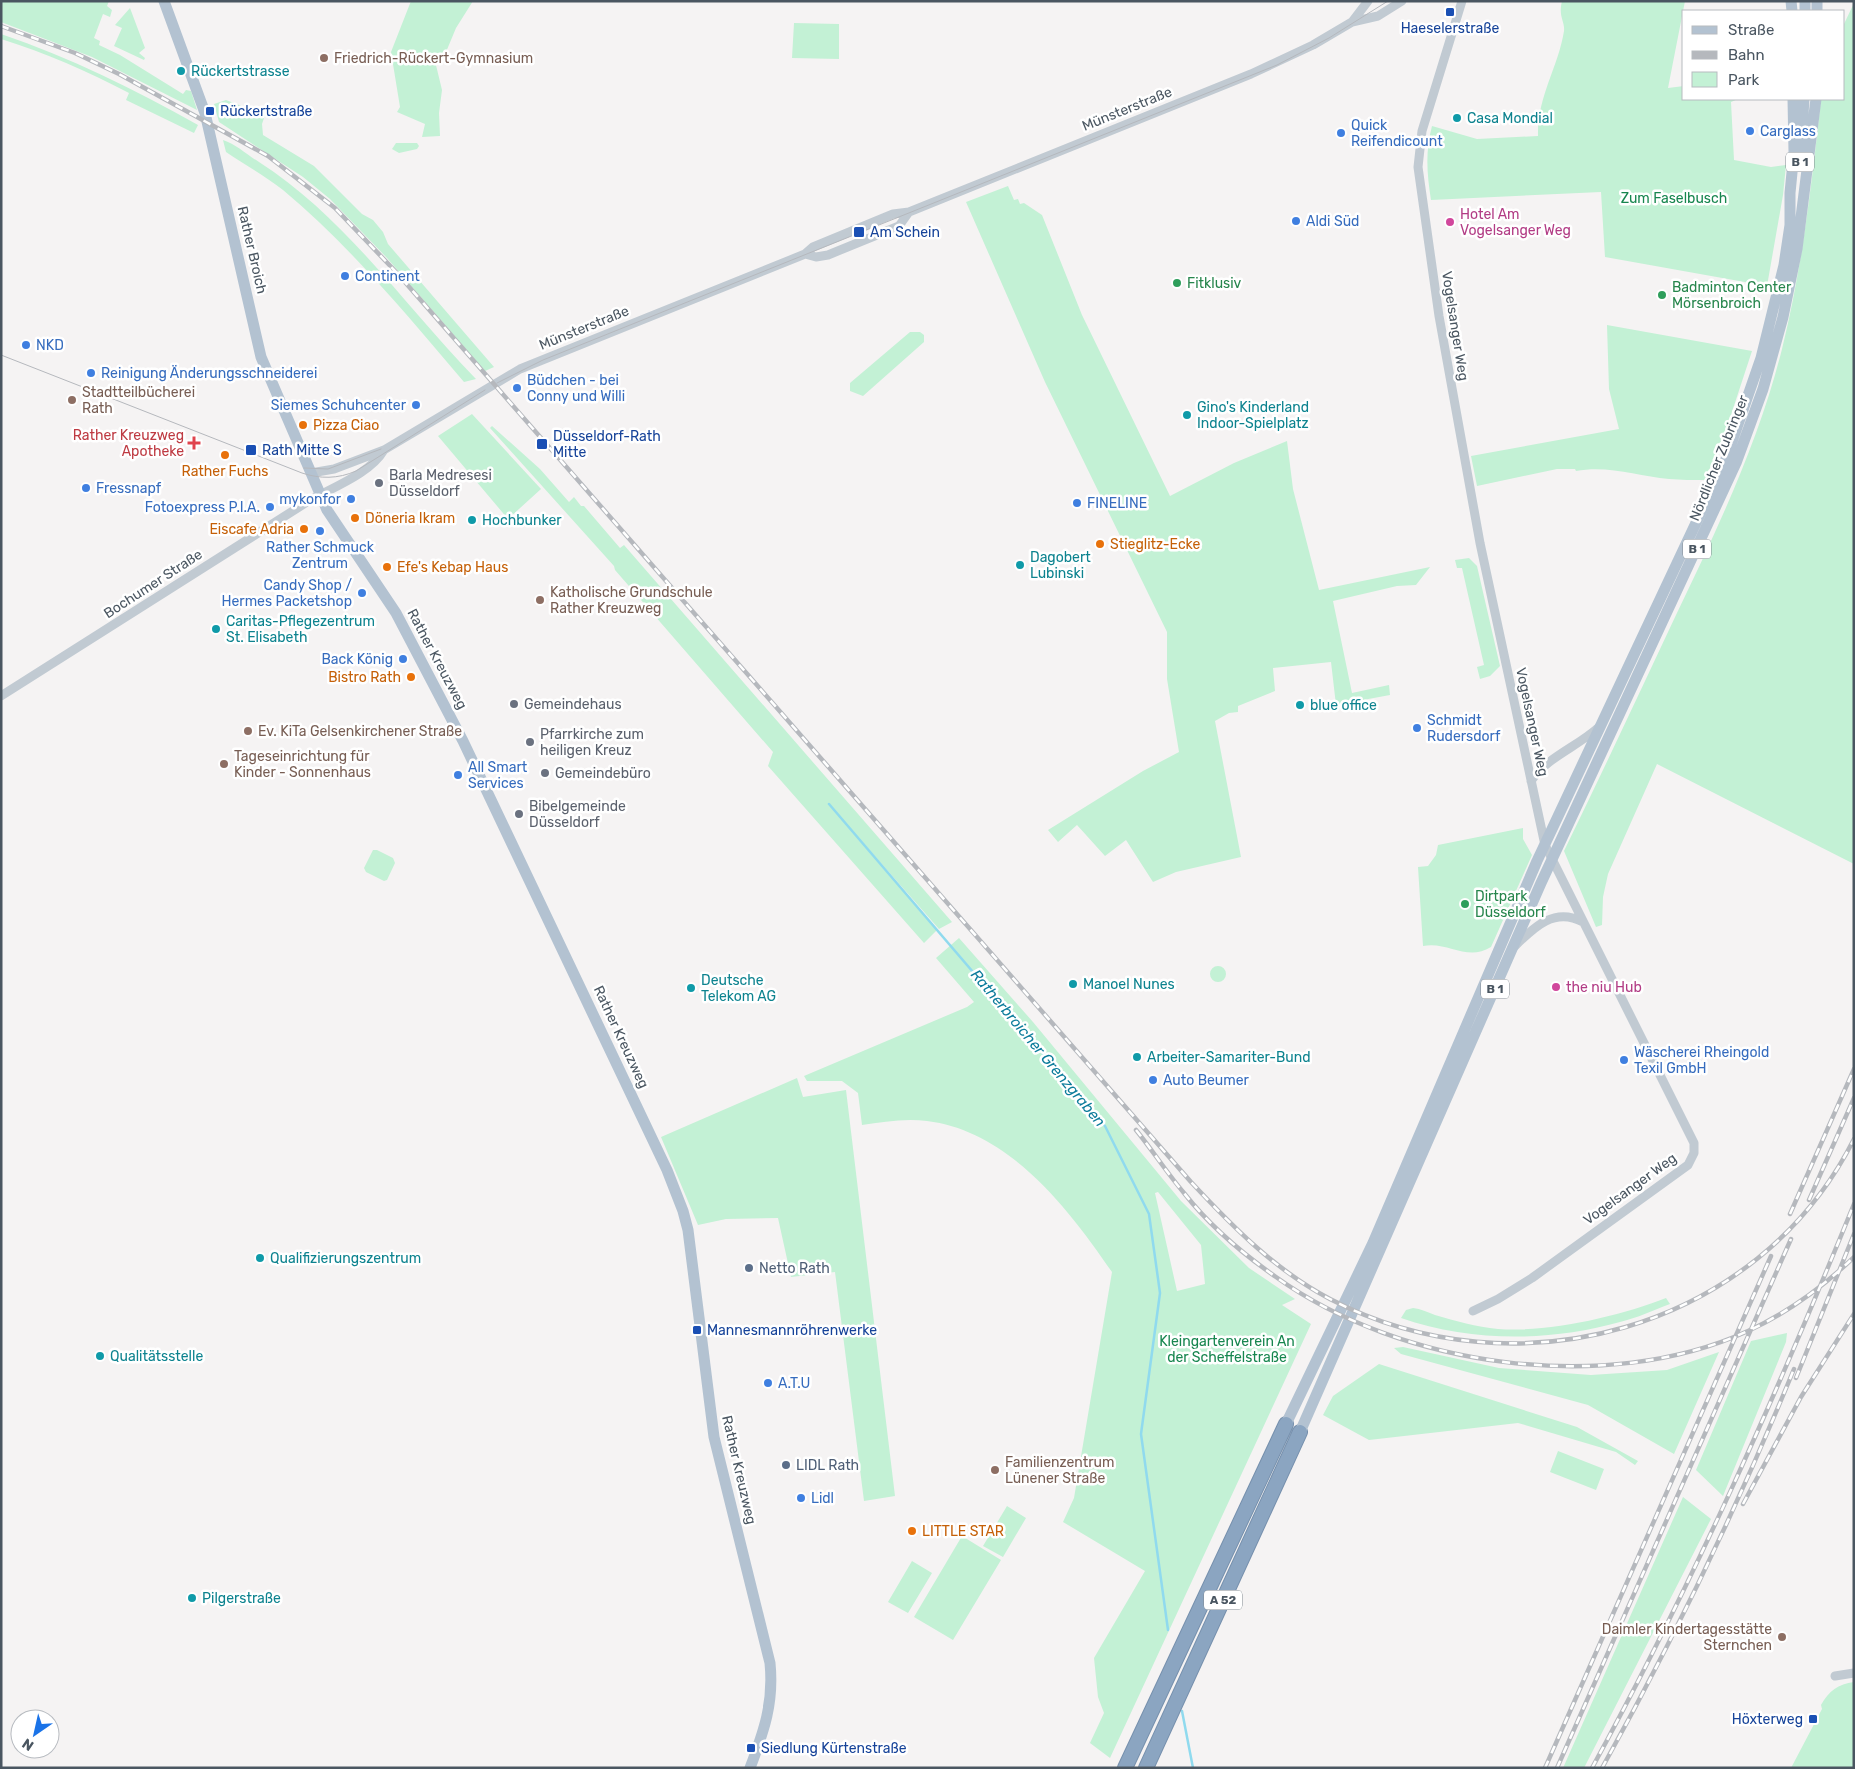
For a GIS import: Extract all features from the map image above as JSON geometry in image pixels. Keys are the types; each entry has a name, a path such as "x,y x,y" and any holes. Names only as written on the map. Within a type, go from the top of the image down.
{"highway":[{"name":"A 52","path":"1124,1768 1286,1424"},
{"name":"A 52","path":"1146,1768 1300,1432"}],"main road":[{"name":"Rather Broich","path":"166,3 205,113 261,357 320,494"},
{"name":"Nördlicher Zubringer","path":"1545,845 1707,502 1738,426 1772,319 1790,225 1790,193 1794,152 1793,100"},
{"name":"B 1","path":"1790,225 1800,166 1804,100"},
{"name":"Nördlicher Zubringer","path":"1552,860 1719,502 1757,405 1783,317 1797,249 1816,100"},
{"name":"Rather Kreuzweg","path":"320,494 330,515 396,613 463,741 663,1161 683,1211 691,1248 714,1437 765,1640 772,1686 770,1710 750,1768"},
{"name":"B 1","path":"1286,1424 1373,1243 1545,845"},
{"name":"B 1","path":"1300,1432 1552,860"}],"street":[{"name":"Münsterstraße","path":"1352,22 1368,1"},
{"name":"Münsterstraße","path":"311,473 334,469 384,450 520,369 805,254 813,247 894,214 909,212 1251,74 1313,45 1352,22 1378,16 1402,1"},
{"name":"Vogelsanger Weg","path":"1462,1 1422,131 1418,167 1460,443 1545,845 1691,1135 1694,1153 1688,1165 1532,1278 1498,1299 1473,1311"},
{"name":"Münsterstraße","path":"805,254 816,256 828,255 899,226 909,212"},
{"name":"Münsterstraße","path":"320,494 349,480 378,459 384,450"},
{"name":"Bochumer Straße","path":"1,696 320,494"},
{"path":"1530,781 1546,764 1582,742 1604,722"},
{"path":"1526,757 1532,762 1546,764"},
{"path":"1513,948 1530,932 1552,918 1566,915 1583,922"},
{"path":"1835,1676 1854,1673"}],"green space":[{"path":"1,1 109,1 107,6 112,10 110,17 103,14 94,38 100,41 99,45 120,55 183,94 186,90 191,91 197,110 92,57 1,22"},
{"path":"411,1 473,1 456,28 446,52 435,61 442,90 439,113 440,136 422,137 425,124 397,112 400,107 391,52"},
{"name":"Zum Faselbusch","path":"1562,1 1685,1 1668,88 1682,86 1682,100 1736,100 1731,102 1734,160 1771,167 1786,165 1783,195 1767,286 1605,257 1601,192 1431,200 1427,163 1432,126 1477,139 1538,136 1544,95 1564,31 1561,11"},
{"path":"1854,3 1854,864 1657,764 1608,874 1603,897 1602,925 1596,927 1564,851 1707,551 1736,485 1773,383 1789,318 1801,256 1821,100 1845,100 1845,22"},
{"path":"130,8 145,48 139,53 145,58 144,60 114,46 122,28 115,25"},
{"path":"794,23 839,24 839,59 792,58"},
{"path":"1,34 52,53 102,75 198,125 194,133 126,100 129,93 50,56 1,39"},
{"path":"226,100 265,115 262,124 263,135 314,166 362,214 373,220 383,232 388,244 494,367 485,371 387,258 330,199 303,177 219,122 214,104"},
{"path":"223,140 237,147 290,184 319,209 373,264 476,379 464,382 355,258 283,190 226,152"},
{"path":"396,143 417,143 419,146 417,149 399,153 392,149"},
{"path":"1008,186 1014,200 1018,199 1020,204 1024,203 1042,215 1082,315 1170,496 1234,463 1287,441 1293,489 1319,590 1430,567 1416,585 1397,586 1333,601 1352,693 1389,685 1390,695 1336,705 1331,662 1273,668 1275,691 1238,706 1238,712 1229,713 1215,721 1241,857 1176,872 1153,882 1126,840 1105,856 1077,825 1058,842 1048,830 1143,771 1179,752 1167,679 1167,632 1045,382 966,202"},
{"path":"1607,325 1752,351 1726,430 1705,480 1669,479 1600,469 1576,471 1575,469 1557,469 1477,486 1471,456 1619,429 1609,389"},
{"path":"910,332 920,332 924,335 924,342 863,396 850,391 850,383"},
{"path":"472,414 541,489 508,519 438,436"},
{"path":"492,426 540,469 569,502 574,497 581,506 584,506 620,548 624,545 952,922 939,929 829,804 937,930 924,943 768,766 773,752 615,570 614,566 490,428"},
{"path":"1469,558 1477,566 1500,666 1490,676 1480,679 1477,667 1484,665 1462,568 1457,568 1455,560"},
{"name":"Dirtpark Düsseldorf","path":"1523,828 1523,839 1532,855 1491,947 1482,951 1466,952 1441,946 1423,946 1418,867 1428,866 1436,855 1438,845"},
{"path":"373,850 393,858 395,863 387,880 384,881 366,872 364,868"},
{"name":"Kleingartenverein An der Scheffelstraße","path":"959,938 1033,1022 1181,1201 1249,1268 1295,1299 1282,1305 1311,1324 1110,1758 1090,1743 1104,1713 1098,1697 1094,1658 1145,1571 1063,1522 1074,1498 1112,1272 1056,1199 1034,1176 1010,1156 984,1140 957,1128 927,1121 902,1120 862,1125 858,1093 842,1081 807,1081 804,1076 967,1007 974,1002 936,958","holes":["1158,1192 1201,1245 1205,1284 1177,1291 1155,1193"]},
{"path":"1218,966 1226,974 1218,982 1210,974"},
{"path":"797,1078 803,1097 846,1090 895,1496 864,1501 835,1272 791,1277 778,1218 726,1219 698,1225 661,1137"},
{"path":"1666,1298 1670,1304 1626,1320 1593,1329 1538,1336 1482,1335 1455,1332 1401,1318 1406,1310 1413,1308 1466,1324 1517,1330 1583,1322 1628,1311"},
{"path":"1787,1333 1786,1342 1723,1496 1696,1470 1751,1341"},
{"path":"1403,1347 1499,1368 1591,1375 1667,1370 1719,1352 1674,1454 1588,1405 1401,1354 1394,1348"},
{"path":"1379,1364 1577,1427 1638,1461 1635,1465 1616,1452 1518,1423 1369,1440 1323,1415 1333,1396"},
{"path":"1558,1451 1604,1469 1596,1490 1550,1472"},
{"path":"1683,1497 1711,1519 1584,1768 1563,1768"},
{"path":"1007,1506 1026,1518 1003,1557 983,1546"},
{"path":"962,1536 1001,1560 953,1640 914,1617"},
{"path":"912,1561 932,1573 908,1613 888,1602"},
{"path":"1854,1682 1854,1768 1791,1768 1822,1709 1821,1705 1824,1700 1839,1686"}],"waterway":[{"name":"Ratherbroicher Grenzgraben","path":"829,804 1105,1126 1149,1214 1160,1293 1141,1434 1168,1630"},
{"path":"1182,1711 1193,1768"}],"tram line":[{"path":"497,383 543,360 1277,65 1329,38 1388,1"},
{"path":"1,355 302,473 322,477 342,476 356,471 485,390"},
{"path":"304,468 328,469 381,449"}],"railway":[{"path":"1,26 75,53 119,74 268,156 335,208 397,273 1191,1182 1239,1231 1273,1261 1310,1287 1330,1299 1402,1328 1477,1342 1552,1341 1626,1327 1695,1299 1758,1258 1812,1205 1854,1139"},
{"path":"1790,1214 1854,1069"},
{"path":"1809,1200 1854,1098"},
{"path":"1136,1130 1194,1205 1215,1228 1251,1259 1276,1277 1326,1308 1383,1333 1443,1351 1506,1362 1569,1366 1632,1363 1692,1351 1748,1331 1777,1316 1818,1288 1854,1257"},
{"path":"1592,1768 1664,1630 1731,1489 1763,1419 1854,1204"},
{"path":"1796,1378 1854,1234"},
{"path":"1557,1768 1791,1239"},
{"path":"1545,1768 1771,1256"},
{"path":"1743,1504 1801,1397 1854,1314"},
{"path":"1602,1768 1655,1670 1704,1572 1794,1369"}],"place":[{"name":"Haeselerstraße","path":"1450,12"},
{"name":"Friedrich-Rückert-Gymnasium","path":"324,58"},
{"name":"Rückertstrasse","path":"181,71"},
{"name":"Rückertstraße","path":"210,111"},
{"name":"Casa Mondial","path":"1457,118"},
{"name":"Carglass","path":"1750,131"},
{"name":"Quick Reifendicount","path":"1341,133"},
{"name":"Aldi Süd","path":"1296,221"},
{"name":"Hotel Am Vogelsanger Weg","path":"1450,222"},
{"name":"Am Schein","path":"859,232"},
{"name":"Continent","path":"345,276"},
{"name":"Fitklusiv","path":"1177,283"},
{"name":"Badminton Center Mörsenbroich","path":"1662,295"},
{"name":"NKD","path":"26,345"},
{"name":"Reinigung Änderungsschneiderei","path":"91,373"},
{"name":"Büdchen - bei Conny und Willi","path":"517,388"},
{"name":"Stadtteilbücherei Rath","path":"72,400"},
{"name":"Siemes Schuhcenter","path":"416,405"},
{"name":"Gino's Kinderland Indoor-Spielplatz","path":"1187,415"},
{"name":"Pizza Ciao","path":"303,425"},
{"name":"Rather Kreuzweg Apotheke","path":"194,443"},
{"name":"Düsseldorf-Rath Mitte","path":"542,444"},
{"name":"Rath Mitte S","path":"251,450"},
{"name":"Rather Fuchs","path":"225,455"},
{"name":"Barla Medresesi Düsseldorf","path":"379,483"},
{"name":"Fressnapf","path":"86,488"},
{"name":"mykonfor","path":"351,499"},
{"name":"FINELINE","path":"1077,503"},
{"name":"Fotoexpress P.I.A.","path":"270,507"},
{"name":"Döneria Ikram","path":"355,518"},
{"name":"Hochbunker","path":"472,520"},
{"name":"Eiscafe Adria","path":"304,529"},
{"name":"Rather Schmuck Zentrum","path":"320,531"},
{"name":"Stieglitz-Ecke","path":"1100,544"},
{"name":"Dagobert Lubinski","path":"1020,565"},
{"name":"Efe's Kebap Haus","path":"387,567"},
{"name":"Candy Shop / Hermes Packetshop","path":"362,593"},
{"name":"Katholische Grundschule Rather Kreuzweg","path":"540,600"},
{"name":"Caritas-Pflegezentrum St. Elisabeth","path":"216,629"},
{"name":"Back König","path":"403,659"},
{"name":"Bistro Rath","path":"411,677"},
{"name":"Gemeindehaus","path":"514,704"},
{"name":"blue office","path":"1300,705"},
{"name":"Schmidt Rudersdorf","path":"1417,728"},
{"name":"Ev. KiTa Gelsenkirchener Straße","path":"248,731"},
{"name":"Pfarrkirche zum heiligen Kreuz","path":"530,742"},
{"name":"Tageseinrichtung für Kinder - Sonnenhaus","path":"224,764"},
{"name":"Gemeindebüro","path":"545,773"},
{"name":"All Smart Services","path":"458,775"},
{"name":"Bibelgemeinde Düsseldorf","path":"519,814"},
{"name":"Dirtpark Düsseldorf","path":"1465,904"},
{"name":"Manoel Nunes","path":"1073,984"},
{"name":"the niu Hub","path":"1556,987"},
{"name":"Deutsche Telekom AG","path":"691,988"},
{"name":"Arbeiter-Samariter-Bund","path":"1137,1057"},
{"name":"Wäscherei Rheingold Texil GmbH","path":"1624,1060"},
{"name":"Auto Beumer","path":"1153,1080"},
{"name":"Qualifizierungszentrum","path":"260,1258"},
{"name":"Netto Rath","path":"749,1268"},
{"name":"Mannesmannröhrenwerke","path":"697,1330"},
{"name":"Qualitätsstelle","path":"100,1356"},
{"name":"A.T.U","path":"768,1383"},
{"name":"LIDL Rath","path":"786,1465"},
{"name":"Familienzentrum Lünener Straße","path":"995,1470"},
{"name":"Lidl","path":"801,1498"},
{"name":"LITTLE STAR","path":"912,1531"},
{"name":"Pilgerstraße","path":"192,1598"},
{"name":"Daimler Kindertagesstätte Sternchen","path":"1782,1637"},
{"name":"Höxterweg","path":"1813,1719"},
{"name":"Siedlung Kürtenstraße","path":"751,1748"}]}
